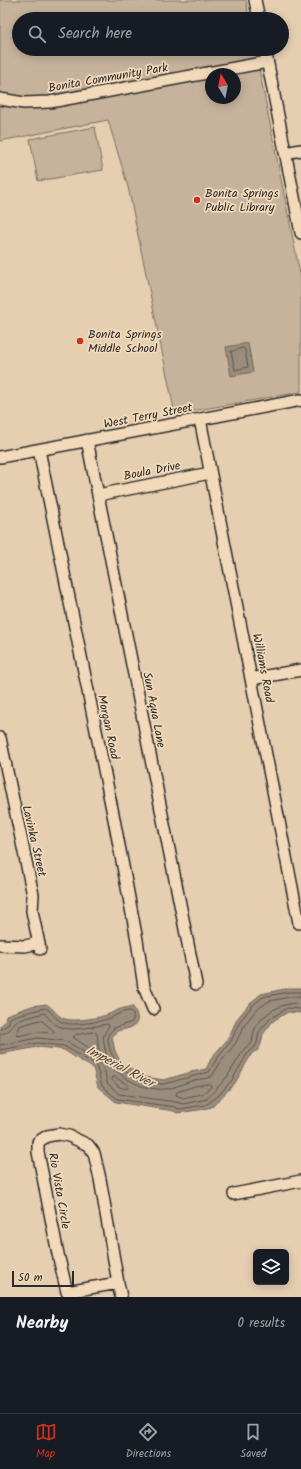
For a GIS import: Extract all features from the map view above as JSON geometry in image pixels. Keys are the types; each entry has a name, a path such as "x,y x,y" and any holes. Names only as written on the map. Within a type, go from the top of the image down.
{"street":[{"path":"255,0 258,12"},
{"path":"266,56 301,233"},
{"name":"Bonita Community Park","path":"0,99 24,103 50,102 267,62"},
{"path":"285,153 301,150"},
{"name":"West Terry Street","path":"0,457 301,400"},
{"name":"Williams Road","path":"200,419 299,923"},
{"name":"Sun Aqua Lane","path":"87,440 196,984"},
{"name":"Morgan Road","path":"39,450 113,814 137,940 144,987 153,1009"},
{"name":"Boula Drive","path":"98,495 210,473"},
{"path":"251,679 301,670"},
{"name":"Lavinka Street","path":"0,738 33,895 32,911 39,946 0,945"},
{"name":"Rio Vista Circle","path":"118,1283 67,1292 38,1152 38,1142 46,1136 59,1134 69,1136 88,1145 94,1153 121,1297"},
{"path":"234,1194 301,1181"}],"shaded area":[{"path":"0,0 246,0 248,12 12,12 12,56 256,56 301,279 301,392 175,414 128,187 108,120 0,141"},
{"path":"95,127 103,170 38,181 30,139"}],"water":[{"path":"248,343 253,372 231,376 226,347"},
{"name":"Imperial River","path":"289,988 301,988 301,1013 288,1012 273,1021 263,1034 258,1050 252,1053 235,1083 212,1107 177,1113 174,1111 116,1102 98,1087 93,1068 64,1050 38,1047 0,1054 0,1026 5,1022 6,1015 32,1006 46,1004 62,1018 69,1020 81,1020 100,1017 123,1008 133,1007 137,1016 137,1022 127,1029 116,1032 112,1037 115,1051 121,1063 145,1077 164,1080 206,1069 212,1057 228,1039 237,1019 250,1003 261,994"}],"place":[{"name":"Bonita Springs Public Library","path":"197,200"},
{"name":"Bonita Springs Middle School","path":"80,341"}]}
